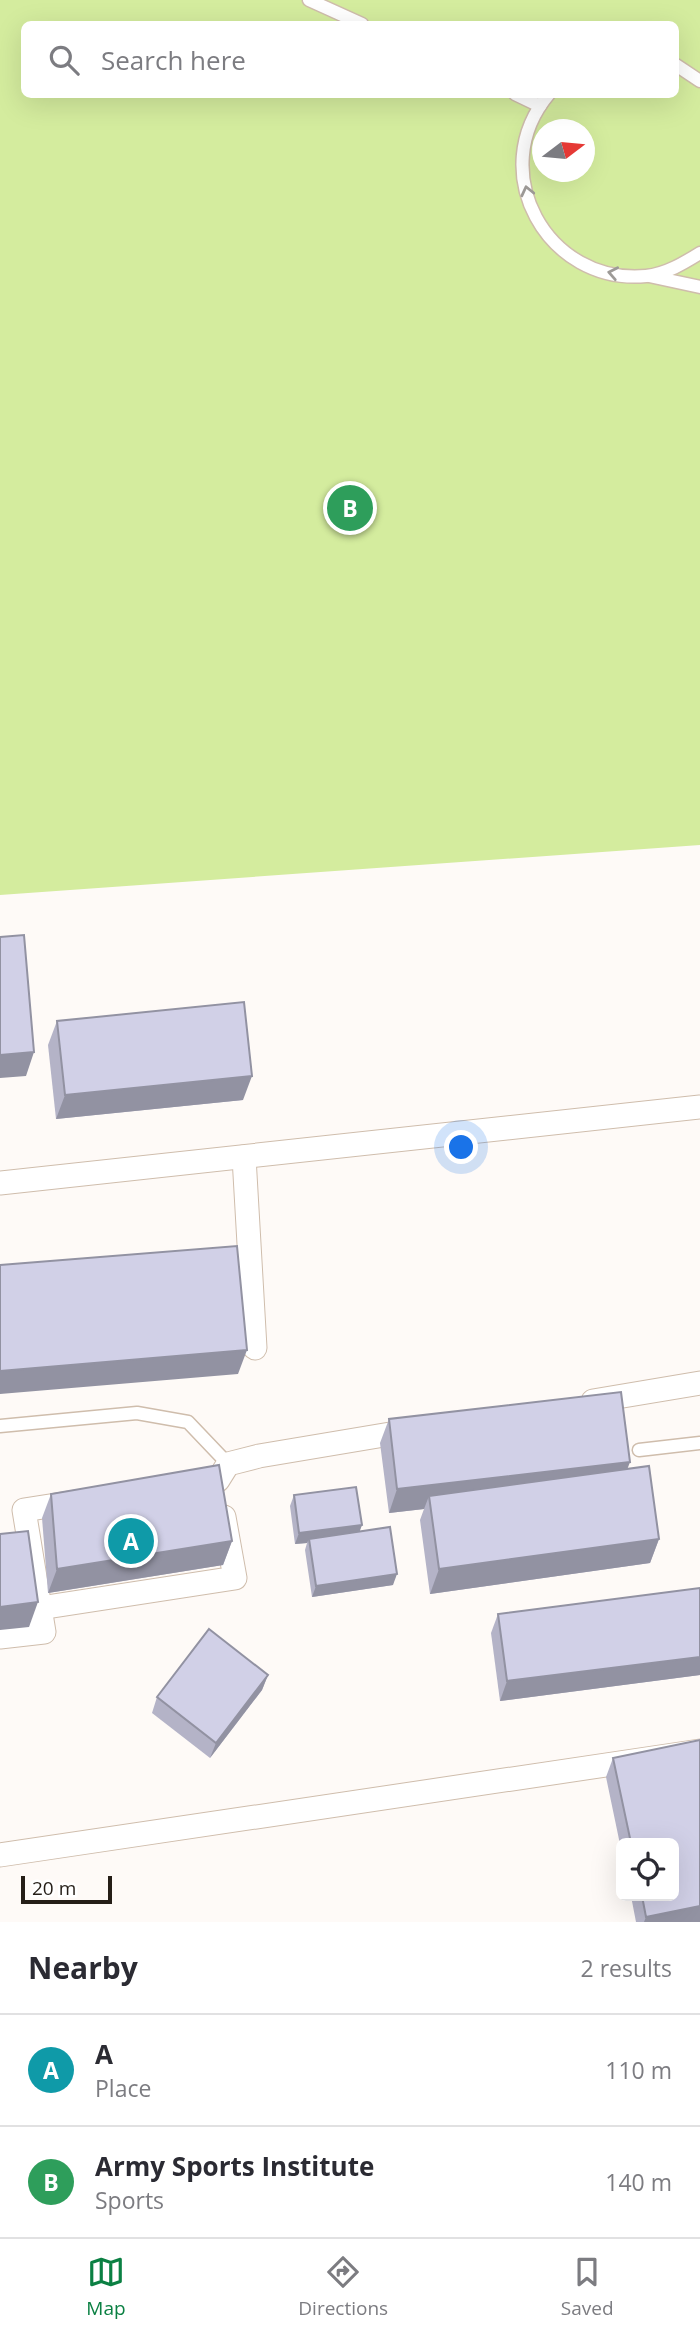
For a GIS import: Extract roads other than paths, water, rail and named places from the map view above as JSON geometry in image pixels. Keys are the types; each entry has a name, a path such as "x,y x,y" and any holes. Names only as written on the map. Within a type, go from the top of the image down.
{"street":[{"path":"0,1183 700,1107"},
{"path":"244,1157 255,1348"},
{"path":"576,1404 700,1383"},
{"path":"166,1488 223,1472 259,1456 438,1426"},
{"path":"40,1608 235,1578 223,1472"},
{"path":"0,1637 44,1632 40,1608 19,1541 24,1510 102,1498"},
{"path":"0,1855 700,1751"}],"lane":[{"path":"309,0 355,21"},
{"path":"679,67 700,80"},
{"path":"523,98 540,106"},
{"path":"547,98 540,106 527,135 522,166 527,197 540,225 560,249 586,267 616,275 648,276 700,287"},
{"path":"648,276 677,267 700,253"},
{"path":"0,1426 137,1413 188,1422 223,1472"},
{"path":"639,1450 700,1443"}],"place":[{"name":"Army Sports Institute","path":"350,508"},
{"name":"A","path":"131,1541"}]}
